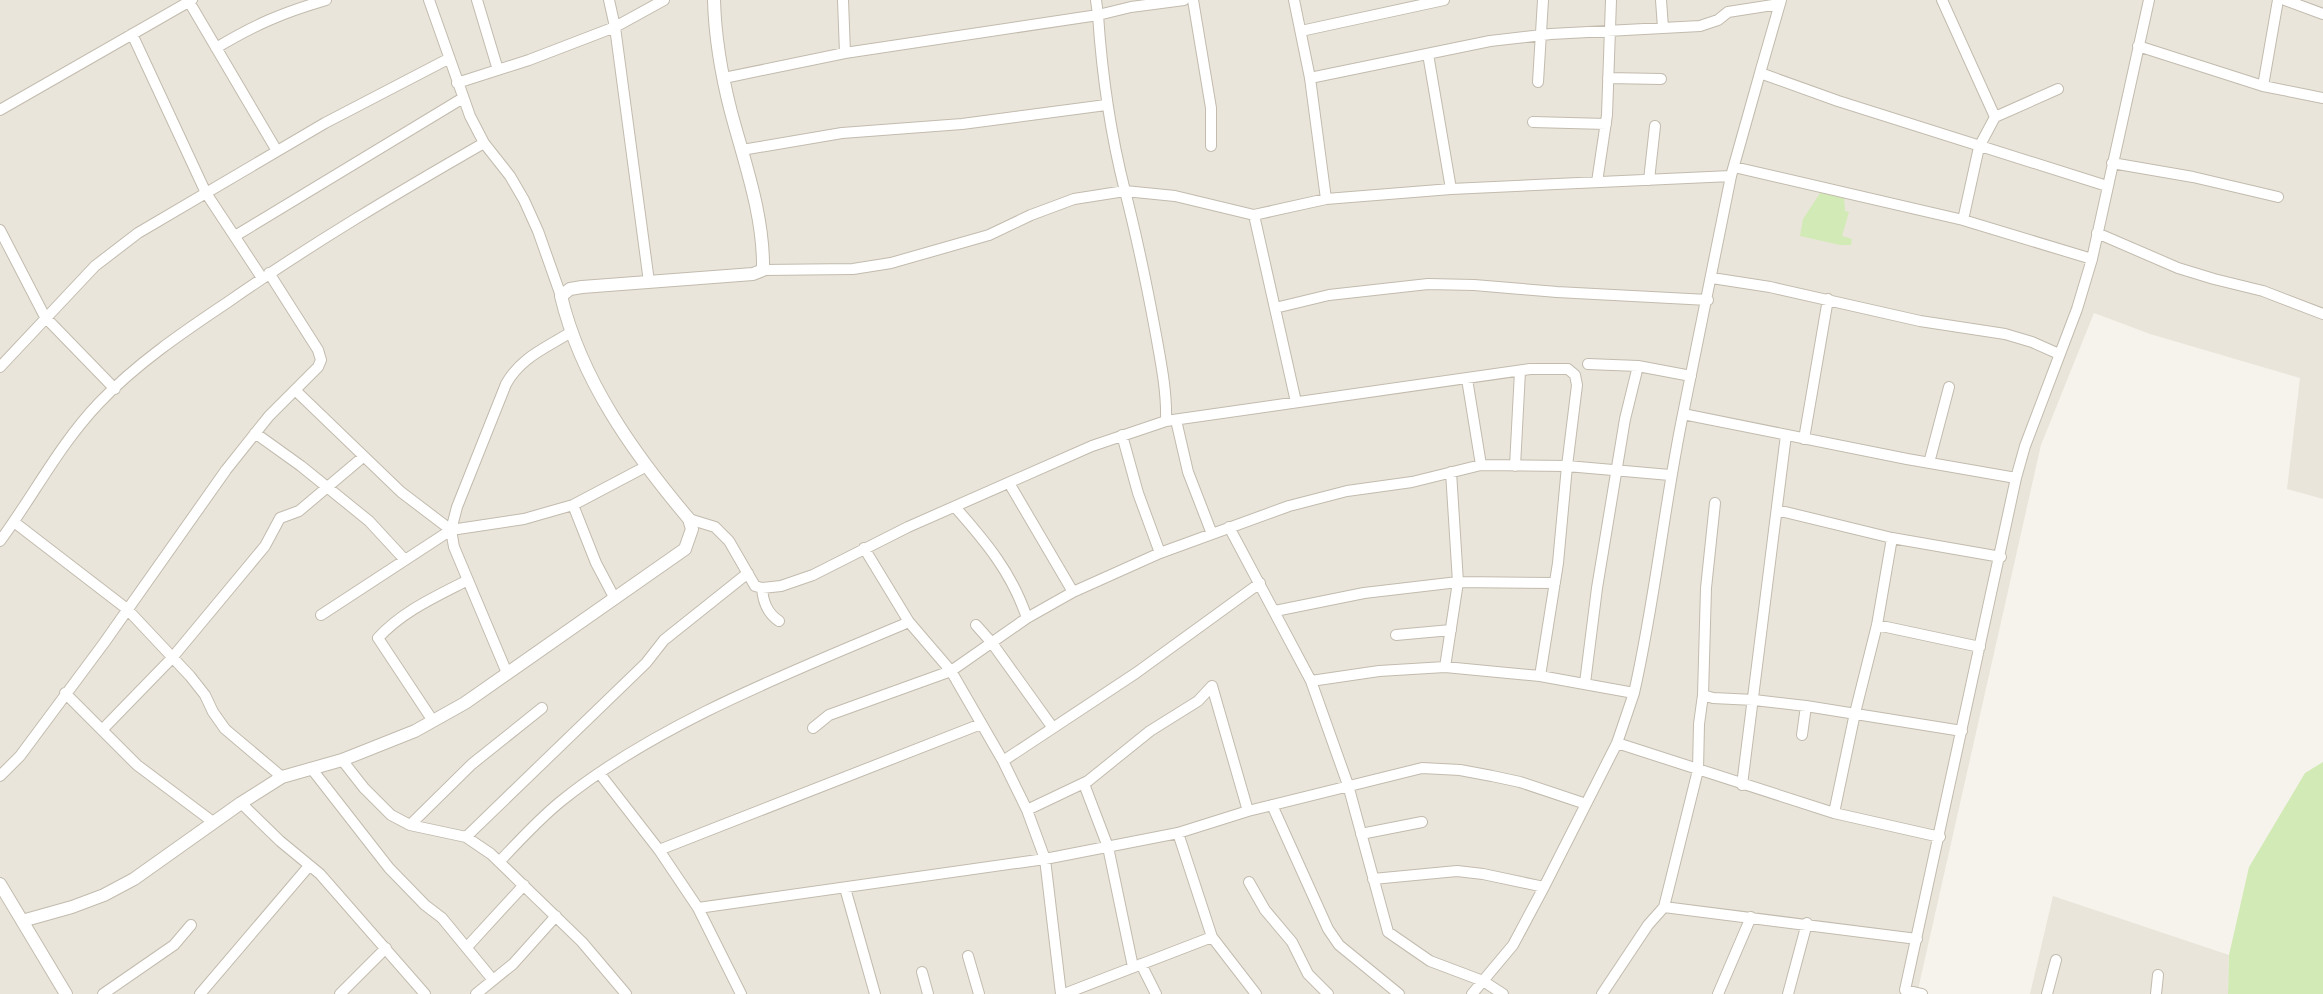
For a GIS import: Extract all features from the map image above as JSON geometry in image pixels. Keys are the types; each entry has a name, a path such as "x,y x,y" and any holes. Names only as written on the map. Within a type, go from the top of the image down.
{"street":[{"path":"216,48 253,25 284,12 326,0"},
{"path":"22,921 104,895 134,879 213,822 282,777 342,761 433,721 465,703 685,549 692,529 689,519 645,467 621,432 571,332 538,231 524,200 485,143 463,98 429,0"},
{"path":"477,0 498,70"},
{"path":"609,0 615,27 649,282"},
{"path":"457,83 615,27 664,0"},
{"path":"714,0 724,78 760,228 763,270"},
{"path":"843,0 845,53"},
{"path":"1096,0 1106,105 1113,146 1145,273 1171,420 1212,534"},
{"path":"724,78 845,53 1184,0"},
{"path":"1193,0 1211,108 1211,146"},
{"path":"1294,0 1310,78 1326,200"},
{"path":"1301,31 1444,0"},
{"path":"1538,82 1544,0"},
{"path":"1597,182 1606,124 1611,0"},
{"path":"1661,0 1663,28"},
{"path":"1727,0 1728,12"},
{"path":"1942,0 1995,117"},
{"path":"1922,994 1904,992 1940,837 2016,478 2025,446 2077,309 2092,259 2149,0"},
{"path":"2263,86 2278,0"},
{"path":"2285,0 2323,14"},
{"path":"0,110 190,1 278,151"},
{"path":"1310,78 1490,41 1610,30 1700,26 1718,20 1728,12 1780,2 1732,172 1708,300 1670,475 1644,649 1634,693 1617,743 1545,887 1513,945 1472,994"},
{"path":"0,776 20,756 226,470 255,433 318,367 321,360 318,350 234,236 206,193 132,34"},
{"path":"2138,46 2263,86 2323,98"},
{"path":"1428,54 1451,188"},
{"path":"0,367 95,266 138,233 325,122 449,59"},
{"path":"1760,73 1838,102 2107,186"},
{"path":"1608,78 1661,79"},
{"path":"1963,220 1979,147 1995,117 2059,89"},
{"path":"234,236 463,98"},
{"path":"742,150 842,133 962,124 1106,105"},
{"path":"1533,122 1606,124"},
{"path":"1649,180 1655,126"},
{"path":"0,541 69,437 115,389 184,332 265,276 381,202 485,143"},
{"path":"2112,163 2193,177 2278,197"},
{"path":"561,296 570,289 582,287 753,274 763,270 853,269 891,263 989,235 1074,199 1125,191 1175,196 1254,215 1326,200 1451,188 1649,180 1732,172 1963,220 2092,259"},
{"path":"1254,215 1296,402"},
{"path":"0,230 45,317 115,389"},
{"path":"2097,233 2178,268 2263,291 2323,314"},
{"path":"1712,278 1828,299 1920,321 2005,334 2059,354"},
{"path":"1275,308 1329,295 1429,285 1474,285 1708,300"},
{"path":"1804,439 1828,299"},
{"path":"508,673 454,547 451,530 481,446 514,369 571,332"},
{"path":"1588,364 1638,366 1691,376"},
{"path":"1585,683 1625,419 1638,366"},
{"path":"689,519 715,527 729,541 755,586 781,586 813,575 864,548 1092,446 1171,420 1520,371 1568,369 1575,375 1577,385 1555,583 1540,676"},
{"path":"1515,466 1520,371"},
{"path":"1467,379 1481,465"},
{"path":"1929,463 1949,387"},
{"path":"295,390 401,492 451,530"},
{"path":"1683,414 2016,478"},
{"path":"255,433 369,521 405,560"},
{"path":"1742,785 1786,435"},
{"path":"1122,436 1138,493 1160,553"},
{"path":"102,730 173,658 265,546 280,518 299,511 363,457"},
{"path":"813,728 829,715 951,671 1027,618 1073,592 1160,553 1289,506 1481,465 1567,466 1670,475"},
{"path":"321,615 451,530 524,519 573,505 645,467"},
{"path":"1445,667 1458,582 1451,472"},
{"path":"1009,483 1073,592"},
{"path":"1602,994 1648,925 1664,907 1698,770 1706,588 1715,503"},
{"path":"573,505 596,563 615,599"},
{"path":"955,507 987,542 1006,569 1027,618"},
{"path":"1777,510 1892,538 2001,557"},
{"path":"14,522 127,609 205,695 225,729 282,777"},
{"path":"1229,527 1311,681 1348,785 1385,925 1393,937 1430,961 1483,981 1503,994"},
{"path":"1834,813 1877,625 1892,538"},
{"path":"864,548 909,622 951,671 1003,761 1027,810 1045,859 1062,994 1212,937"},
{"path":"466,837 637,671 664,640 748,573"},
{"path":"433,721 378,638 393,622 416,606 468,580"},
{"path":"1275,611 1364,593 1458,582 1555,583"},
{"path":"1003,761 1136,673 1260,583"},
{"path":"762,588 763,601 772,616 779,621"},
{"path":"499,862 561,801 691,719 909,622"},
{"path":"976,625 1053,728"},
{"path":"1877,625 1980,647"},
{"path":"1396,635 1451,630"},
{"path":"1311,681 1379,671 1445,667 1540,676 1634,693"},
{"path":"1027,810 1084,784 1150,731 1198,701 1212,686 1248,811"},
{"path":"65,693 136,765 213,822"},
{"path":"1703,695 1806,706 1962,731"},
{"path":"1802,735 1806,706"},
{"path":"410,825 472,764 542,708"},
{"path":"659,850 981,724"},
{"path":"1617,743 1834,813 1940,837"},
{"path":"342,761 391,815 410,825 466,837 499,862 582,942 626,994"},
{"path":"311,768 389,868 425,905 442,918 494,980"},
{"path":"698,908 1045,859 1108,847 1178,833 1248,811 1422,768 1460,770 1520,782 1586,804"},
{"path":"600,774 659,850 698,908 741,994"},
{"path":"1084,784 1108,847 1137,966 1156,994"},
{"path":"241,803 320,874 425,994"},
{"path":"1272,805 1328,929 1339,945 1399,994"},
{"path":"1361,834 1422,822"},
{"path":"1178,833 1212,937 1256,994"},
{"path":"200,994 309,866"},
{"path":"1373,879 1457,871 1545,887"},
{"path":"1249,882 1265,910 1292,942 1308,974 1328,994"},
{"path":"0,884 66,994"},
{"path":"467,947 524,885"},
{"path":"845,888 876,994"},
{"path":"1664,907 1917,939"},
{"path":"476,994 513,964 556,916"},
{"path":"1717,994 1751,917"},
{"path":"1788,994 1807,923"},
{"path":"103,994 174,945 191,925"},
{"path":"340,994 386,948"},
{"path":"968,956 979,994"},
{"path":"2048,994 2056,961"},
{"path":"922,972 929,994"},
{"path":"2156,994 2158,975"}],"shaded area":[{"path":"0,0 2323,0 2323,499 2287,489 2300,378 2150,334 2094,313 2041,445 1917,994 0,994"},
{"path":"2053,896 2229,955 2228,994 2030,994"}],"green space":[{"path":"1820,193 1844,196 1845,211 1849,212 1842,236 1852,239 1851,245 1800,236 1803,219"},
{"path":"2323,762 2323,994 2228,994 2229,955 2249,867 2305,773"}]}
